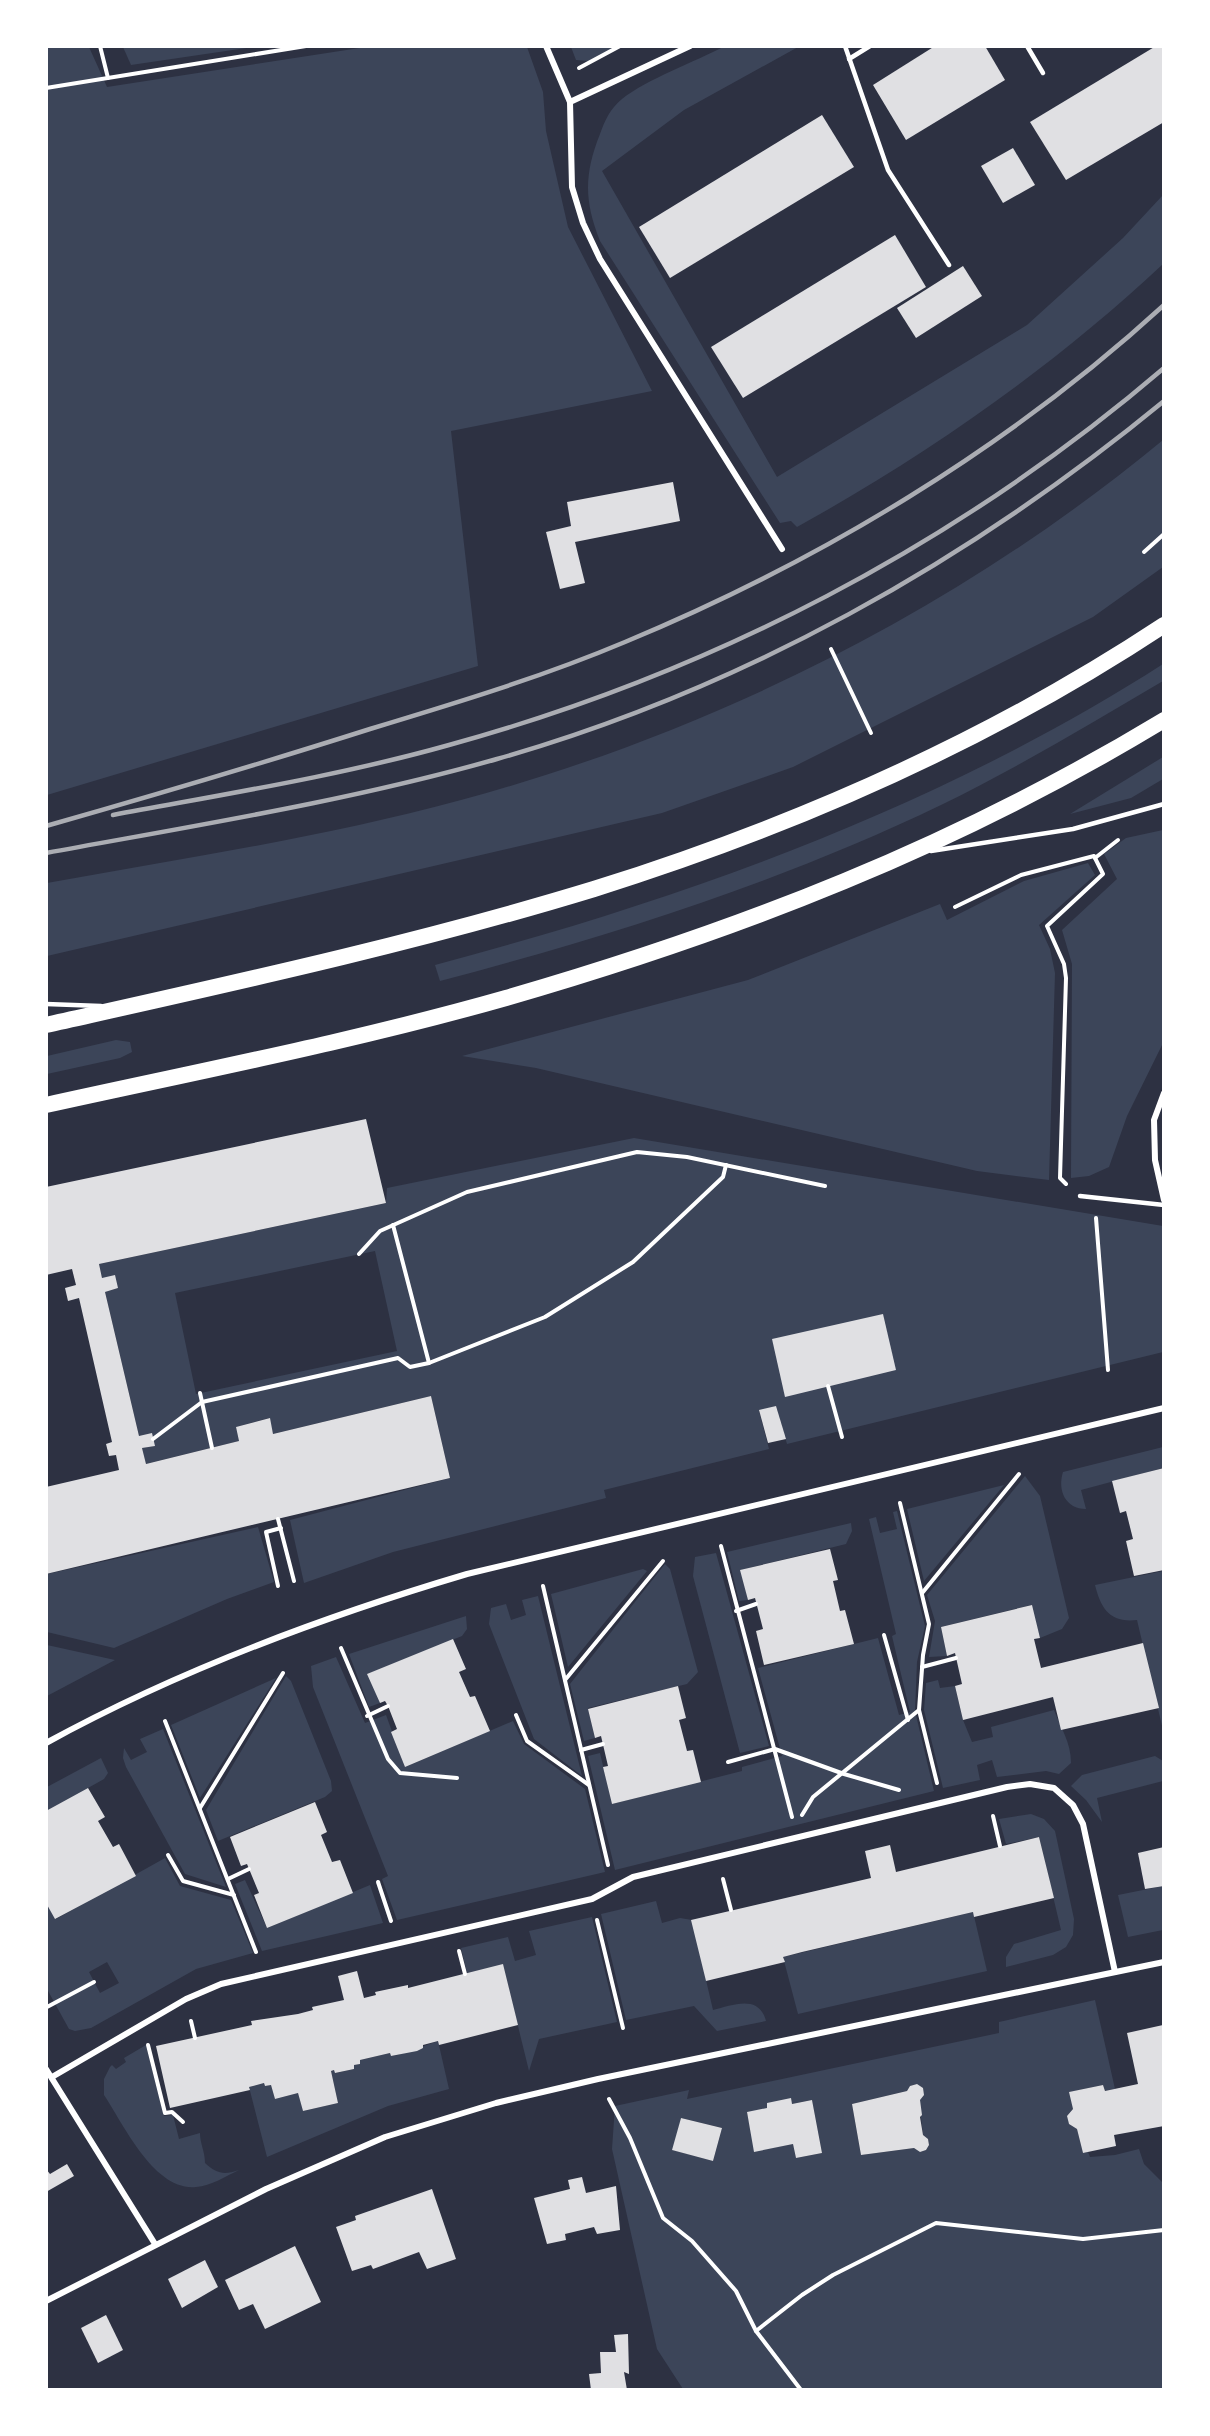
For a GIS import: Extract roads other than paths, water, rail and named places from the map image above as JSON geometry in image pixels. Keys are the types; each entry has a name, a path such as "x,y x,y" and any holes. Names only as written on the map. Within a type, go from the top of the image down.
{"highway":[{"path":"46,1025 518,910 594,888 732,840 838,798 942,750 1042,697 1164,625"},
{"path":"46,1105 315,1045 513,996 711,934 813,896 914,853 1012,805 1164,720"}],"street":[{"path":"546,46 570,102 572,187 583,223 600,259 782,549"},
{"path":"570,102 690,46"},
{"path":"1164,1093 1154,1120 1155,1160 1164,1200"},
{"path":"46,1743 92,1718 177,1678 310,1625 409,1591 467,1574 1164,1408"},
{"path":"52,2077 186,1999 221,1983 592,1899 633,1877 941,1802 1030,1785 1054,1788 1073,1805 1083,1824 1115,1972"},
{"path":"46,2301 266,2189 385,2137 496,2103 598,2079 1164,1962"},
{"path":"46,2068 155,2244"}],"lane":[{"path":"845,46 888,170 949,265"},
{"path":"849,59 870,46"},
{"path":"1027,46 1043,73"},
{"path":"914,853 1073,829 1163,806"},
{"path":"46,1004 128,1006"},
{"path":"1080,1196 1164,1205"}],"railway":[{"path":"46,826 499,689 594,655 698,610 770,575 909,497 1041,407 1164,305"},
{"path":"113,815 282,784 408,756 546,715 642,681 736,641 827,596 916,546 1002,491 1085,432 1164,368"},
{"path":"46,853 329,800 441,774 588,730 677,696 764,657 849,614 931,567 1012,515 1089,460 1164,401"}]}
